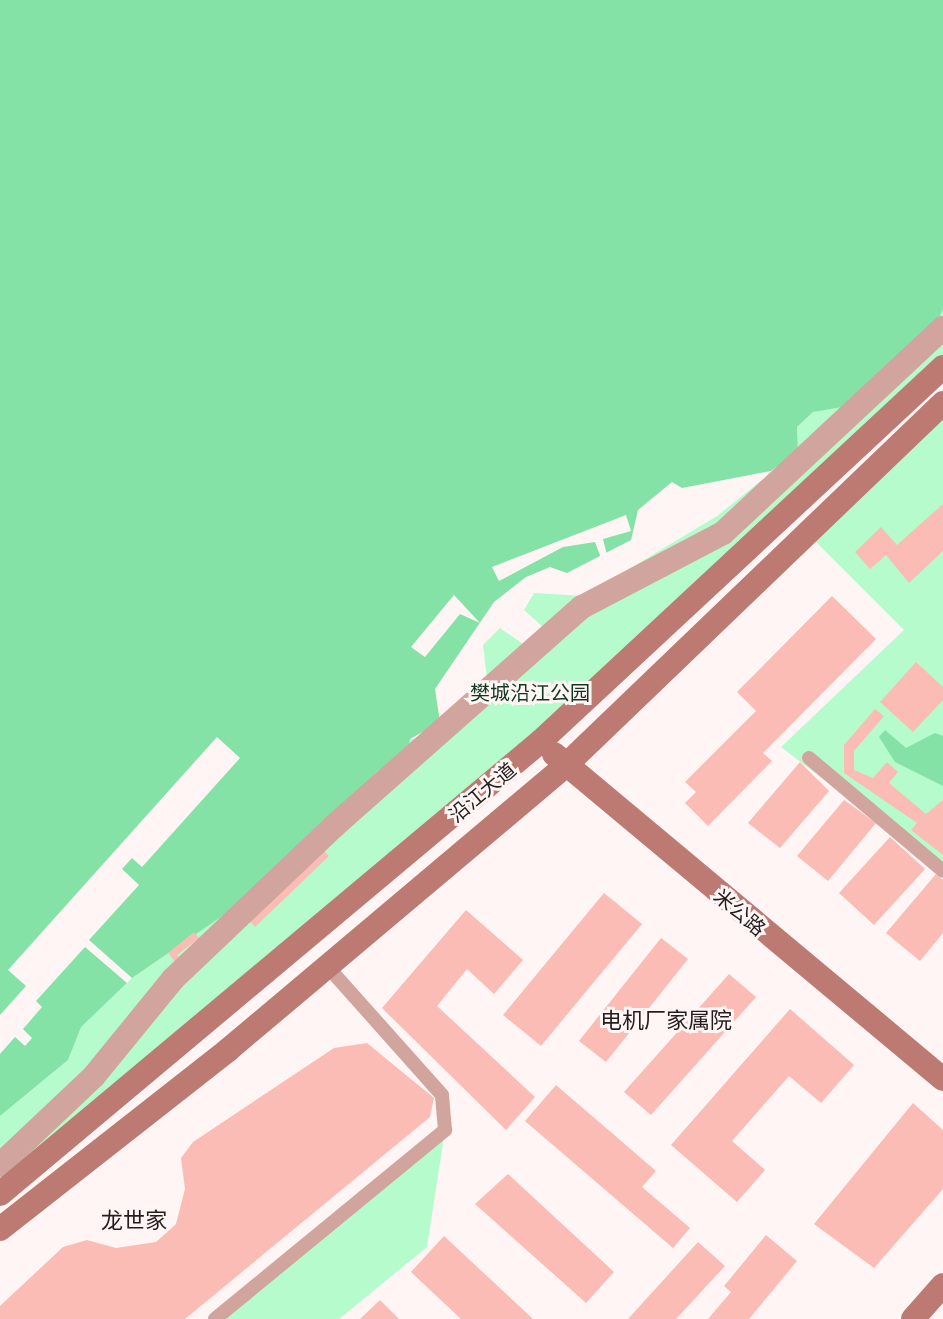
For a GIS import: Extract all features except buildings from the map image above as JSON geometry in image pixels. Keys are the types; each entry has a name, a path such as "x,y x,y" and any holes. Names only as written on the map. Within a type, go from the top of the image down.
{"main road":[{"name":"沿江大道","path":"0,1194 541,741 943,367"},
{"name":"沿江大道","path":"0,1229 326,965 565,766 943,403"},
{"name":"米公路","path":"541,741 565,766 943,1079"},
{"path":"913,1319 943,1285"}],"street":[{"path":"0,1165 94,1076 173,979 333,827 582,607 723,533 943,328"}],"lane":[{"path":"809,758 943,871"},
{"path":"215,1319 445,1130 442,1095 326,965"}],"green space":[{"name":"樊城沿江公园","path":"943,309 943,367 765,532 0,1194 0,1116 68,1060 80,1027 132,978 269,884 410,739 421,739 487,679 483,645 500,628 526,646 545,629 524,610 534,593 584,596 717,516 798,451 797,427 813,412"},
{"path":"943,413 943,871 781,747 904,630 810,536"},
{"path":"445,1130 427,1247 339,1319 215,1319"}],"shaded area":[{"path":"0,0 943,0 943,309 937,322 848,406 813,412 797,427 798,451 771,471 682,488 672,482 638,510 631,540 567,573 550,567 526,577 494,602 435,689 440,722 410,739 407,754 378,771 269,884 132,978 81,1027 68,1060 0,1116"},
{"path":"885,730 906,748 935,733 943,736 943,786 895,762 879,737"}],"pier":[{"path":"626,515 631,531 603,539 607,555 601,558 595,542 563,547 499,581 492,567"},
{"path":"454,595 480,623 460,614 425,657 411,647"},
{"path":"217,737 240,758 142,867 132,858 122,869 139,885 89,940 132,978 127,983 85,947 36,1001 42,1007 23,1029 32,1038 25,1046 15,1037 0,1054 0,1015 26,986 8,970"}],"district":[{"name":"电机厂家属院","path":"666,1020"},
{"name":"龙世家","path":"134,1220"}]}
